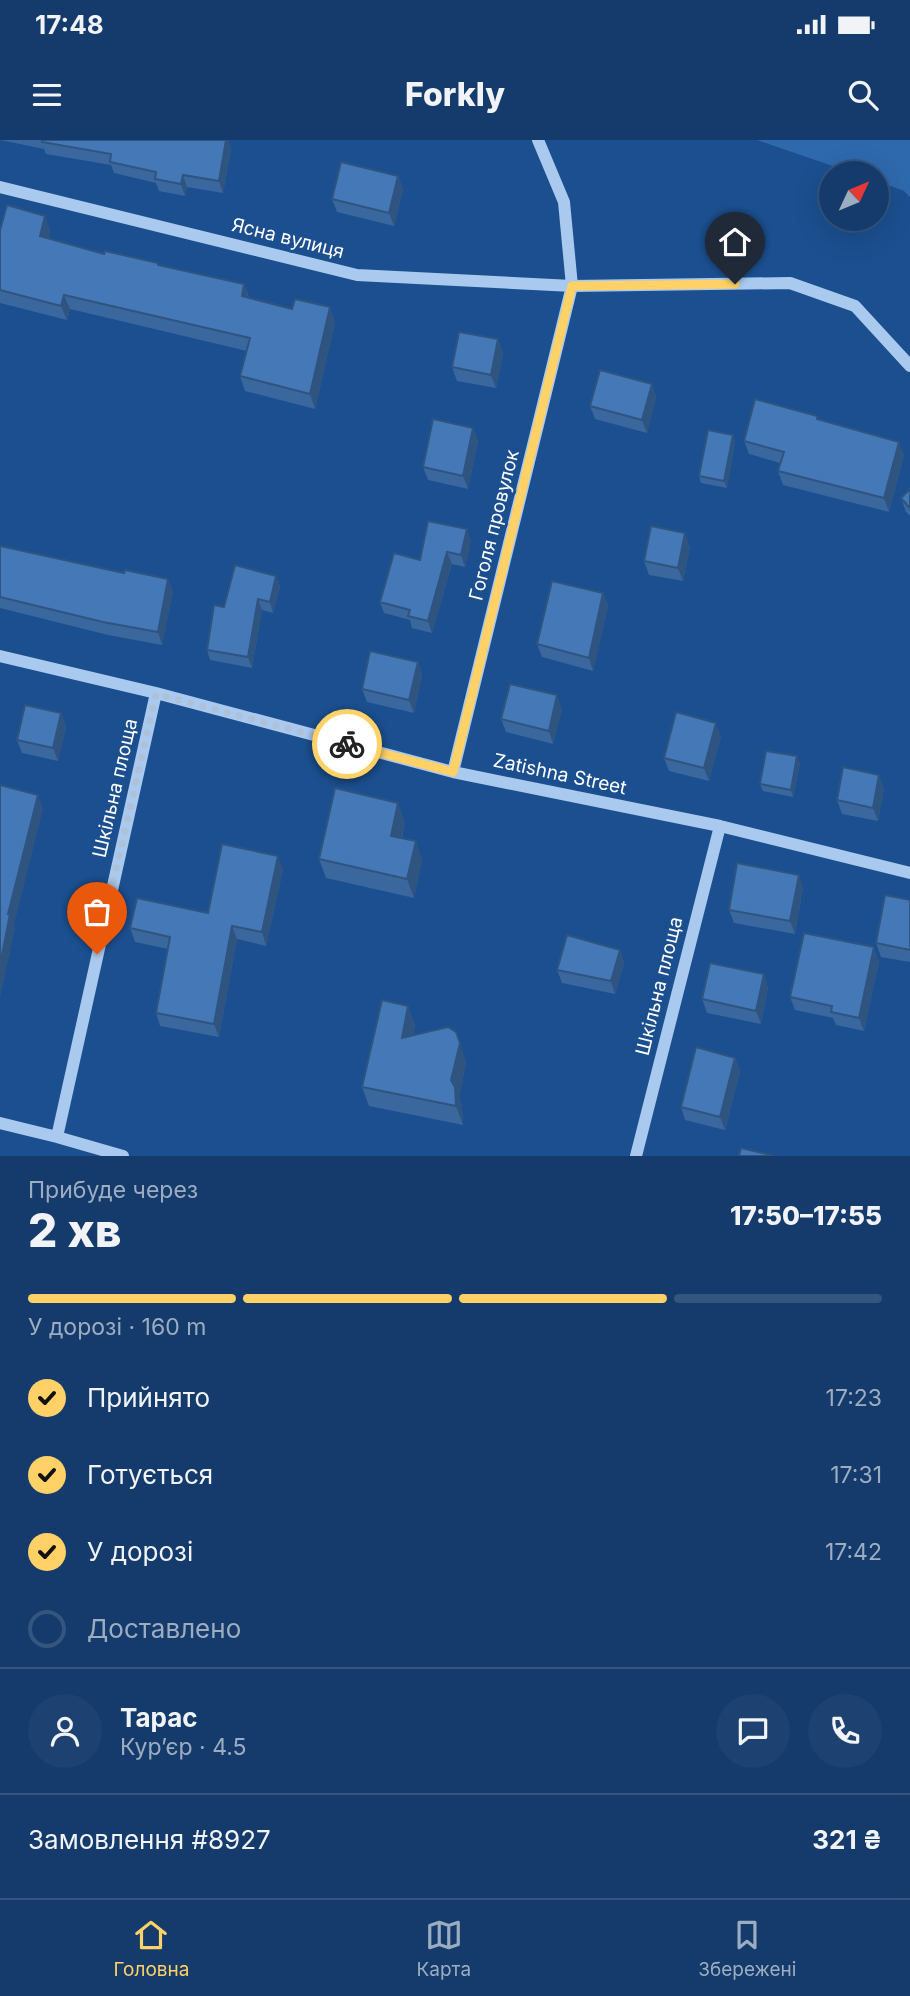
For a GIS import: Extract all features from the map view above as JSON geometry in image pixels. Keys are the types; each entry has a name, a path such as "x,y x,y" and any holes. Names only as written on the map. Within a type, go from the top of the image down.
{"street":[{"name":"Гоголя провулок","path":"453,772 572,286 564,202 538,140"},
{"name":"Ясна вулиця","path":"0,187 357,275 572,286 790,283 855,306 910,366"},
{"name":"Zatishna Street","path":"0,656 453,772 720,826 910,873"},
{"name":"Шкільна площа","path":"57,1137 156,694"},
{"name":"Шкільна площа","path":"636,1156 720,826"},
{"path":"0,1123 123,1156"}],"shaded area":[{"path":"757,140 910,140 910,197 904,191 889,185 889,161 819,161"}],"building":[{"path":"42,140 226,140 219,181 183,175 181,184 155,179 156,172 110,162 111,154"},
{"path":"341,162 398,176 389,213 332,199"},
{"path":"7,205 45,216 40,236 104,254 105,251 244,284 242,296 292,309 295,299 330,307 310,394 240,376 250,338 64,295 61,306 0,290 0,230"},
{"path":"459,332 498,339 491,375 452,367"},
{"path":"600,370 652,384 642,420 590,406"},
{"path":"755,399 899,442 884,498 778,471 784,452 744,441"},
{"path":"433,419 473,428 463,476 423,467"},
{"path":"708,430 733,435 724,481 699,476"},
{"path":"910,489 910,508 901,498"},
{"path":"428,521 467,529 461,555 447,552 428,621 408,616 410,610 380,602 394,553 420,560"},
{"path":"651,526 685,533 678,568 644,561"},
{"path":"0,546 124,573 125,570 168,579 158,632 103,622 0,597"},
{"path":"235,565 276,576 270,602 258,599 248,657 207,650 214,605 224,607"},
{"path":"552,581 603,593 589,658 537,644"},
{"path":"370,651 418,662 409,700 362,689"},
{"path":"510,684 557,695 549,731 501,719"},
{"path":"25,705 61,713 53,748 17,740"},
{"path":"676,712 716,723 704,768 664,758"},
{"path":"766,751 797,756 791,790 760,784"},
{"path":"843,767 879,775 873,808 837,800"},
{"path":"0,785 38,795 8,914 0,965"},
{"path":"335,788 398,803 391,836 416,841 407,879 319,859"},
{"path":"222,844 278,856 262,932 232,926 214,1024 156,1013 170,937 130,928 137,898 208,913"},
{"path":"737,863 799,875 790,921 729,910"},
{"path":"885,895 910,900 910,950 876,943"},
{"path":"804,933 874,947 859,1018 831,1012 832,1006 790,997"},
{"path":"567,935 620,950 611,981 557,970"},
{"path":"710,963 764,974 756,1011 702,999"},
{"path":"382,1000 408,1006 402,1038 448,1027 456,1032 460,1043 451,1080 455,1087 456,1106 362,1087"},
{"path":"696,1047 735,1058 720,1117 681,1107"},
{"path":"741,1148 774,1156 739,1156"}],"way so far":[{"path":"97,954 156,694 347,744"}],"route":[{"path":"347,744 453,772 572,286 735,284"}]}
